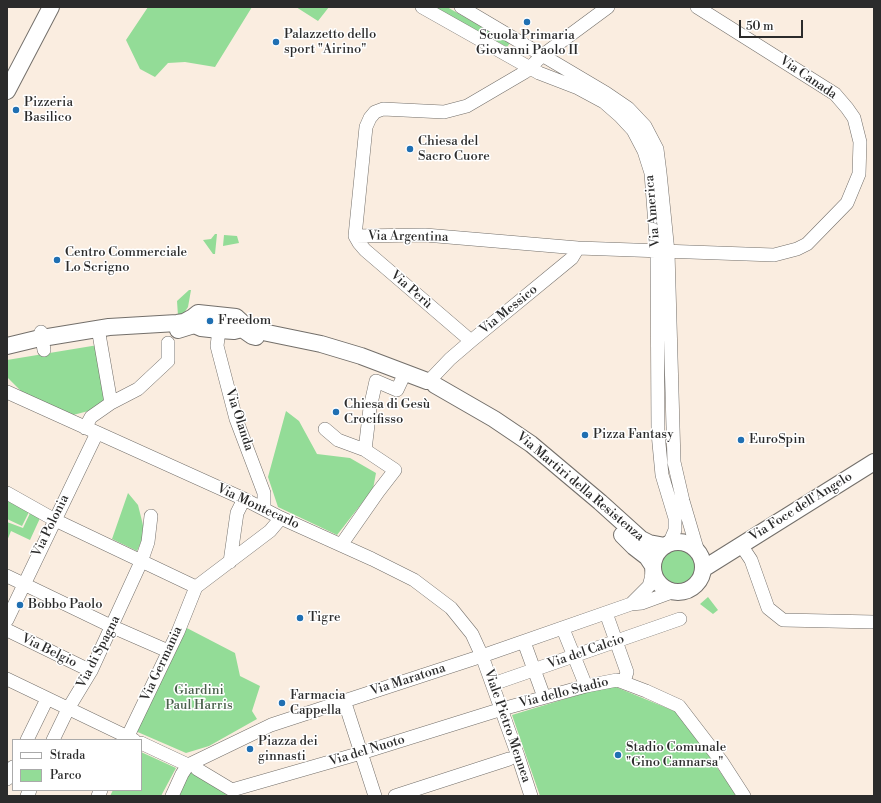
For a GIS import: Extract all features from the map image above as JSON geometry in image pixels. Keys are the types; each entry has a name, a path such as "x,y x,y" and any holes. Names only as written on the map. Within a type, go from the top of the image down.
{"main road":[{"path":"7,91 51,7"},
{"name":"Via Martiri della Resistenza","path":"7,346 121,330 183,329 194,321 198,313 236,317 242,326 252,336 304,344 361,359 431,382 494,419 531,444 600,502 641,539 649,544 667,545 676,542 685,543 694,547 700,558"},
{"name":"Via Martiri della Resistenza","path":"194,321 201,328 219,330 234,331 242,326"},
{"name":"Via Martiri della Resistenza","path":"7,352 43,341 109,327 194,321"},
{"name":"Via Martiri della Resistenza","path":"431,382 440,396 525,450 594,507 634,547 648,557 653,566 657,580 663,587 672,592"},
{"name":"Via Foce dell'Angelo","path":"700,558 735,549 874,462"},
{"path":"653,566 654,559 658,552 667,545"},
{"path":"672,592 683,592 692,588 700,579 700,558"}],"street":[{"name":"Via America","path":"422,7 536,62 606,93 628,108 645,126 657,149 660,173 662,251 674,462 683,501 700,558"},
{"name":"Via America","path":"461,7 536,62 539,73 578,88 604,102 633,130 644,151 651,173 662,251 658,433 662,475 675,518 675,530 667,545"},
{"path":"536,62 608,7"},
{"name":"Via Canada","path":"662,251 774,255 796,249 807,244 847,203 859,174 860,142 854,118 835,94 697,7"},
{"name":"Via Argentina","path":"536,62 475,102 456,109 444,112 383,109 374,112 366,127 355,236 425,235 578,248 662,251"},
{"name":"Via Perù","path":"355,236 365,250 471,341"},
{"name":"Via Messico","path":"431,382 471,341 572,258 578,248"},
{"name":"Via Olanda","path":"219,330 217,346 236,419 264,493 264,509"},
{"path":"99,334 111,402"},
{"name":"Via Polonia","path":"7,620 54,520 91,430 91,417 111,402 138,389 168,361 168,343"},
{"path":"365,450 370,408 376,381 397,390 404,374"},
{"name":"Via Montecarlo","path":"7,392 244,499 281,518 414,580 451,608 472,634 482,656"},
{"path":"325,429 338,440 365,450 395,470 341,545"},
{"path":"659,446 674,445"},
{"path":"7,493 54,520 196,587 270,531 281,518"},
{"path":"230,562 237,513 244,499"},
{"name":"Via di Spagna","path":"53,739 68,709 91,671 141,562 148,542 151,516"},
{"path":"735,549 751,560 768,608 782,620 795,627 874,629"},
{"name":"Via Maratona","path":"631,604 649,586 653,566"},
{"path":"7,576 112,627 168,651"},
{"name":"Via Germania","path":"129,739 178,632 196,587"},
{"name":"Via Maratona","path":"193,767 266,726 563,629 631,604 642,603 672,592"},
{"path":"606,613 627,672 624,682"},
{"name":"Via del Calcio","path":"492,684 680,619"},
{"path":"782,620 874,622"},
{"path":"563,629 586,686"},
{"name":"Via Belgio","path":"7,630 91,671"},
{"path":"524,642 544,698"},
{"name":"Viale Pietro Mennea","path":"482,656 502,709 531,796"},
{"path":"7,679 129,739"},
{"name":"Via dello Stadio","path":"502,709 586,686 617,680 624,682 679,706 722,762 744,796"},
{"path":"29,739 47,699"},
{"path":"344,700 375,796"},
{"name":"Via del Nuoto","path":"233,793 502,709"},
{"path":"142,744 193,767 233,793"},
{"path":"395,796 509,759"},
{"path":"172,796 182,774 193,767"}],"green space":[{"path":"148,7 252,7 215,67 185,62 168,63 155,77 140,69 126,40"},
{"path":"296,7 329,7 318,21"},
{"path":"435,7 447,7 510,43 507,47"},
{"path":"215,234 217,234 215,254 213,254 203,240 211,239"},
{"path":"224,235 237,236 239,243 223,246"},
{"path":"189,290 191,290 188,307 184,313 178,316 177,301"},
{"path":"98,345 108,398 100,408 73,415 22,392 7,377 7,360"},
{"path":"286,411 299,421 317,454 350,458 376,473 373,489 337,535 278,507 268,477"},
{"path":"128,493 138,505 145,533 137,551 112,539"},
{"path":"7,498 30,510 22,526 7,519"},
{"path":"31,511 41,516 30,540 11,531 7,541 7,522 23,528"},
{"path":"682,549 691,554 695,560 695,574 691,580 682,585 674,585 665,580 661,574 660,563 665,554 671,550"},
{"path":"708,597 718,610 713,614 700,604"},
{"name":"Giardini Paul Harris","path":"183,626 235,653 240,676 260,686 252,711 257,719 209,746 186,753 133,730"},
{"name":"Stadio Comunale \"Gino Cannarsa\"","path":"611,685 679,713 737,796 540,796 512,715"},
{"path":"142,752 176,768 161,796 110,796 112,791 142,791"},
{"path":"191,772 222,784 226,795 176,796"}],"place":[{"name":"Scuola Primaria Giovanni Paolo II","path":"527,22"},
{"name":"Palazzetto dello sport \"Airino\"","path":"276,42"},
{"name":"Pizzeria Basilico","path":"16,110"},
{"name":"Chiesa del Sacro Cuore","path":"410,149"},
{"name":"Centro Commerciale Lo Scrigno","path":"57,260"},
{"name":"Freedom","path":"210,321"},
{"name":"Chiesa di Gesù Crocifisso","path":"336,412"},
{"name":"Pizza Fantasy","path":"585,435"},
{"name":"EuroSpin","path":"741,440"},
{"name":"Bobbo Paolo","path":"20,605"},
{"name":"Tigre","path":"300,618"},
{"name":"Farmacia Cappella","path":"282,703"},
{"name":"Piazza dei ginnasti","path":"250,749"},
{"name":"Stadio Comunale \"Gino Cannarsa\"","path":"618,755"}]}
